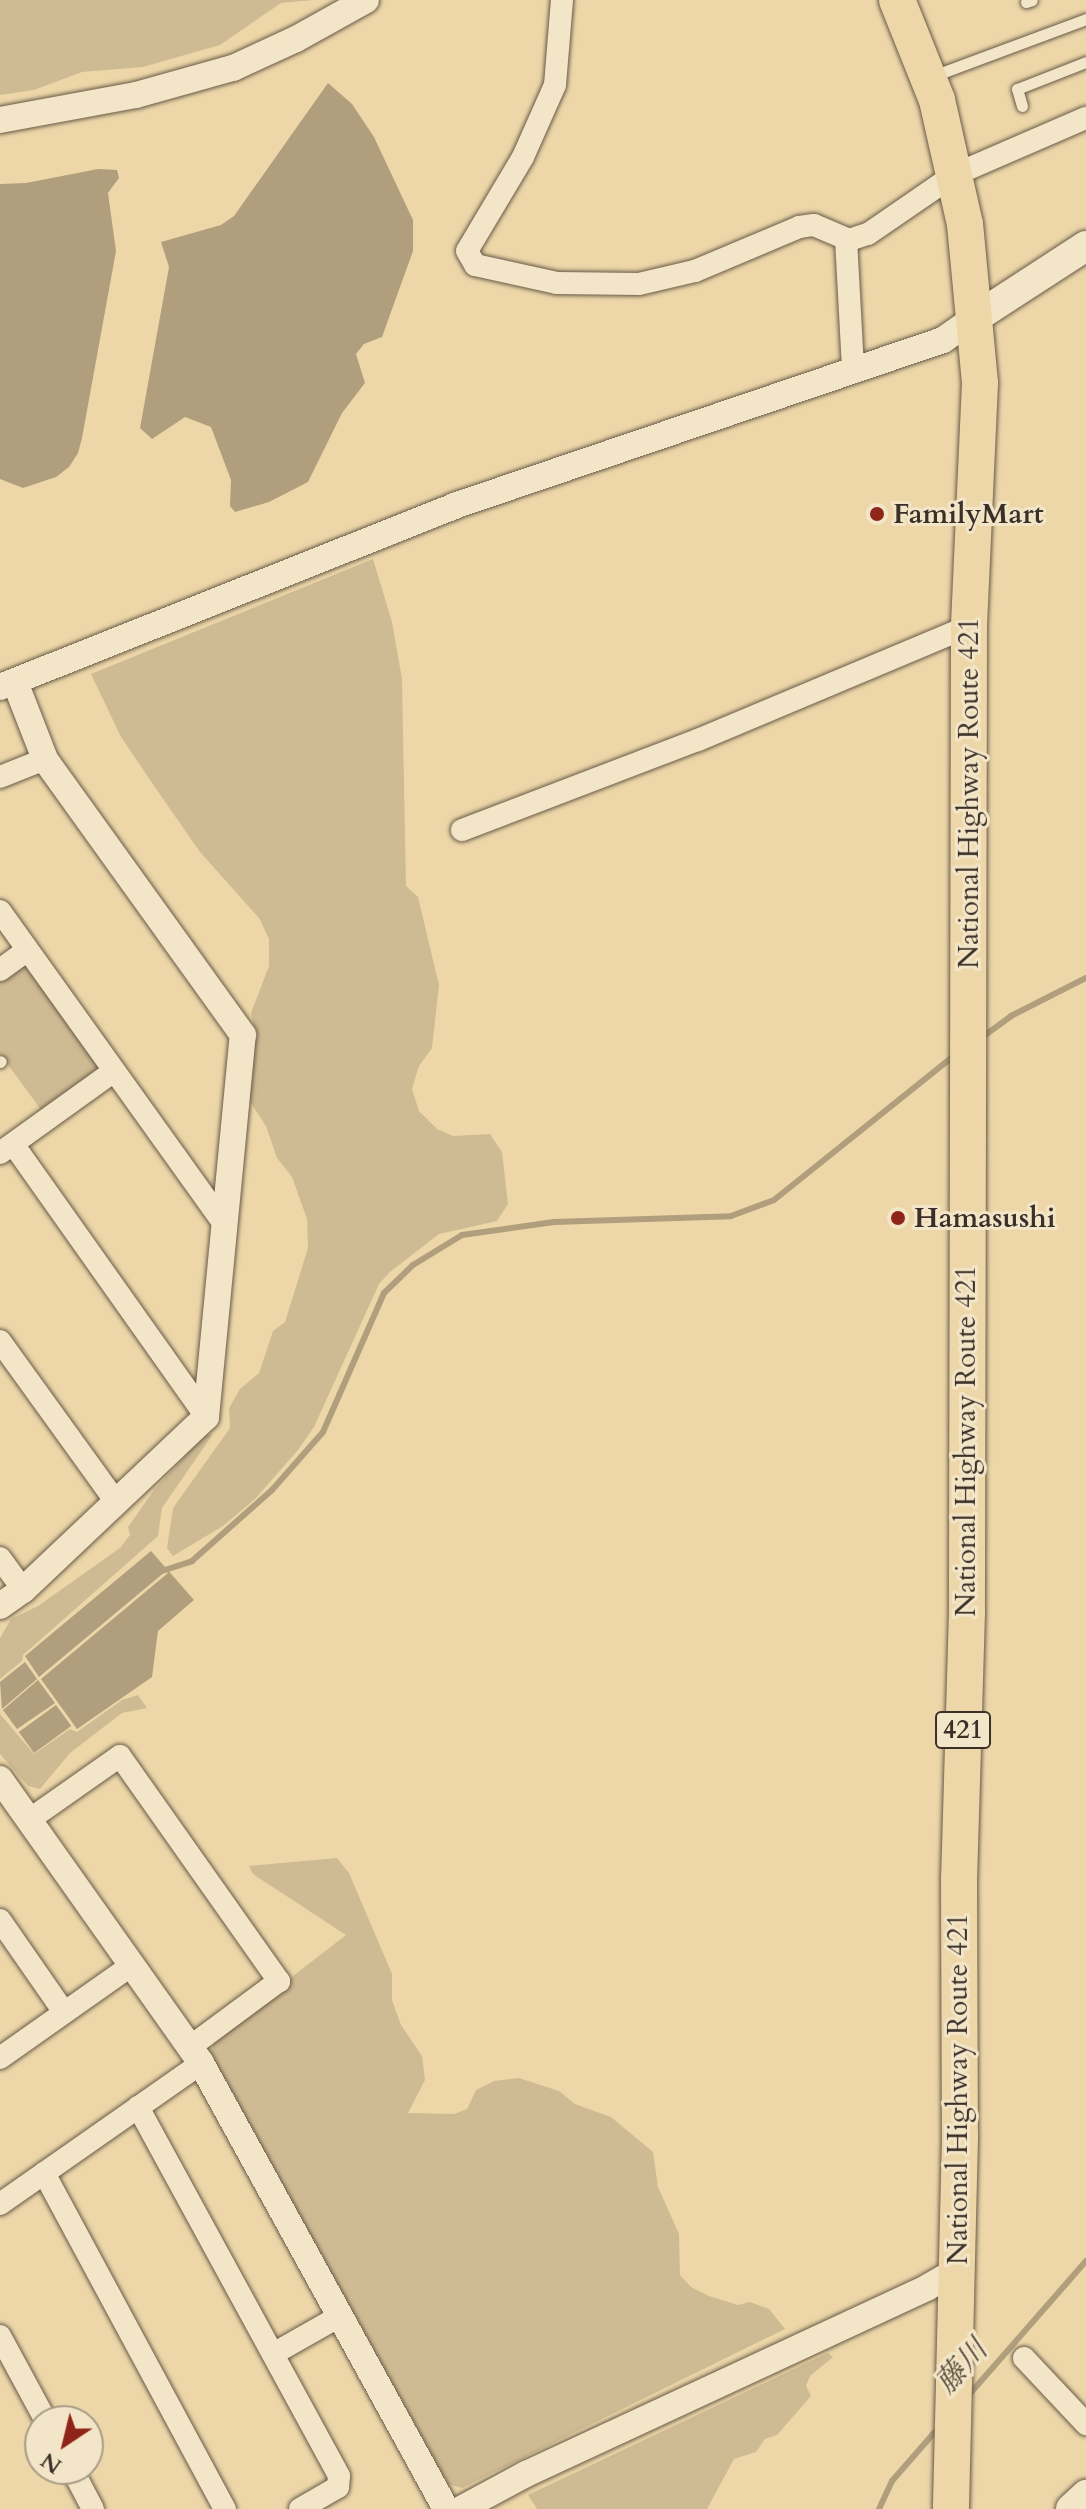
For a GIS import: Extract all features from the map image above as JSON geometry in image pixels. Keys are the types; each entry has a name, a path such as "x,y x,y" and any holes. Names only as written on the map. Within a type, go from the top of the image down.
{"highway":[{"name":"National Highway Route 421","path":"897,0 928,78 965,224 980,383 969,626 967,1612 959,1878 951,2509"}],"main road":[{"path":"975,318 1086,246"},
{"path":"1071,2509 1086,2495"}],"street":[{"path":"0,120 136,95 233,68 296,39 366,0"},
{"path":"562,0 555,85 523,157 467,251 475,265 557,283 639,284 695,271 799,227 814,225 846,239 868,234 954,175 1086,118"},
{"path":"846,239 853,370"},
{"path":"0,1606 23,1590 206,1417 243,1035 45,759 7,684 454,506 943,340 975,318"},
{"path":"462,830 698,740 969,626"},
{"path":"0,777 45,759"},
{"path":"0,911 224,1224"},
{"path":"0,970 28,950"},
{"path":"114,1071 7,1149 206,1417"},
{"path":"0,1341 117,1503"},
{"path":"0,1558 23,1590"},
{"path":"0,2204 138,2107 279,1981 120,1756 29,1820"},
{"path":"0,1779 196,2054 446,2509"},
{"path":"0,1920 64,2012"},
{"path":"0,2058 132,1965"},
{"path":"138,2107 339,2476 338,2487 300,2509"},
{"path":"44,2173 225,2509"},
{"path":"461,2509 540,2467 928,2287 956,2271"},
{"path":"273,2354 340,2316"},
{"path":"0,2336 37,2405"},
{"path":"1024,2358 1086,2424"},
{"path":"80,2485 93,2509"}],"lane":[{"path":"928,78 1086,19"},
{"path":"1022,106 1017,89 1086,62"}],"shaded area":[{"path":"0,0 314,0 281,3 220,45 143,67 82,72 34,90 0,95"},
{"path":"328,83 352,104 374,137 413,220 413,251 382,337 364,344 356,354 365,383 342,413 308,482 269,502 235,512 230,506 231,480 211,427 185,417 152,439 140,428 169,267 161,242 221,225 234,216"},
{"path":"98,169 117,170 119,178 108,193 116,251 82,438 78,453 69,467 56,477 23,488 0,479 0,184 26,183"},
{"path":"373,559 392,622 402,679 406,886 418,897 439,985 432,1048 419,1066 412,1089 419,1111 437,1129 453,1136 490,1134 502,1152 508,1204 497,1221 439,1234 390,1272 379,1284 314,1427 298,1450 255,1499 223,1526 173,1556 167,1548 173,1508 230,1428 229,1408 240,1389 259,1373 273,1331 285,1322 308,1248 307,1219 292,1177 277,1158 266,1126 249,1100 255,1032 251,1013 269,966 269,939 259,918 200,852 121,737 91,674"},
{"path":"23,966 28,967 97,1063 98,1070 42,1111 0,1054 0,980"},
{"path":"213,1434 162,1508 158,1536 0,1679 0,1638 11,1619 38,1606 120,1548 130,1535 128,1527 154,1490 204,1436"},
{"path":"151,1551 194,1600 158,1631 152,1677 77,1729 41,1679 168,1573 166,1571 39,1677 25,1656"},
{"path":"25,1662 37,1679 2,1709 0,1682"},
{"path":"38,1680 55,1703 17,1729 3,1710"},
{"path":"138,1695 147,1708 122,1713 70,1753 40,1789 28,1786 0,1754 0,1714 34,1754 70,1729 77,1732 122,1700"},
{"path":"56,1705 71,1726 34,1753 19,1732"},
{"path":"337,1858 349,1873 392,1974 392,2000 401,2025 422,2056 425,2080 408,2113 454,2114 467,2109 476,2090 494,2081 519,2078 559,2091 575,2104 611,2117 653,2152 658,2187 679,2234 680,2275 691,2287 709,2296 738,2305 750,2302 769,2309 785,2329 462,2488 441,2482 210,2054 217,2035 346,1935 253,1874 249,1866"},
{"path":"828,2353 833,2357 810,2376 806,2386 811,2396 777,2435 765,2439 756,2452 734,2459 707,2509 537,2509 528,2495"}],"waterway":[{"path":"981,1038 1011,1016 1086,978"},
{"path":"159,1572 192,1561 272,1490 323,1432 384,1293 413,1265 462,1235 554,1222 731,1216 774,1200 955,1055"},
{"name":"藤川","path":"967,2397 1086,2261"},
{"name":"藤川","path":"879,2509 892,2481 940,2426"}],"place":[{"name":"FamilyMart","path":"877,514"},
{"name":"Hamasushi","path":"898,1218"}]}
